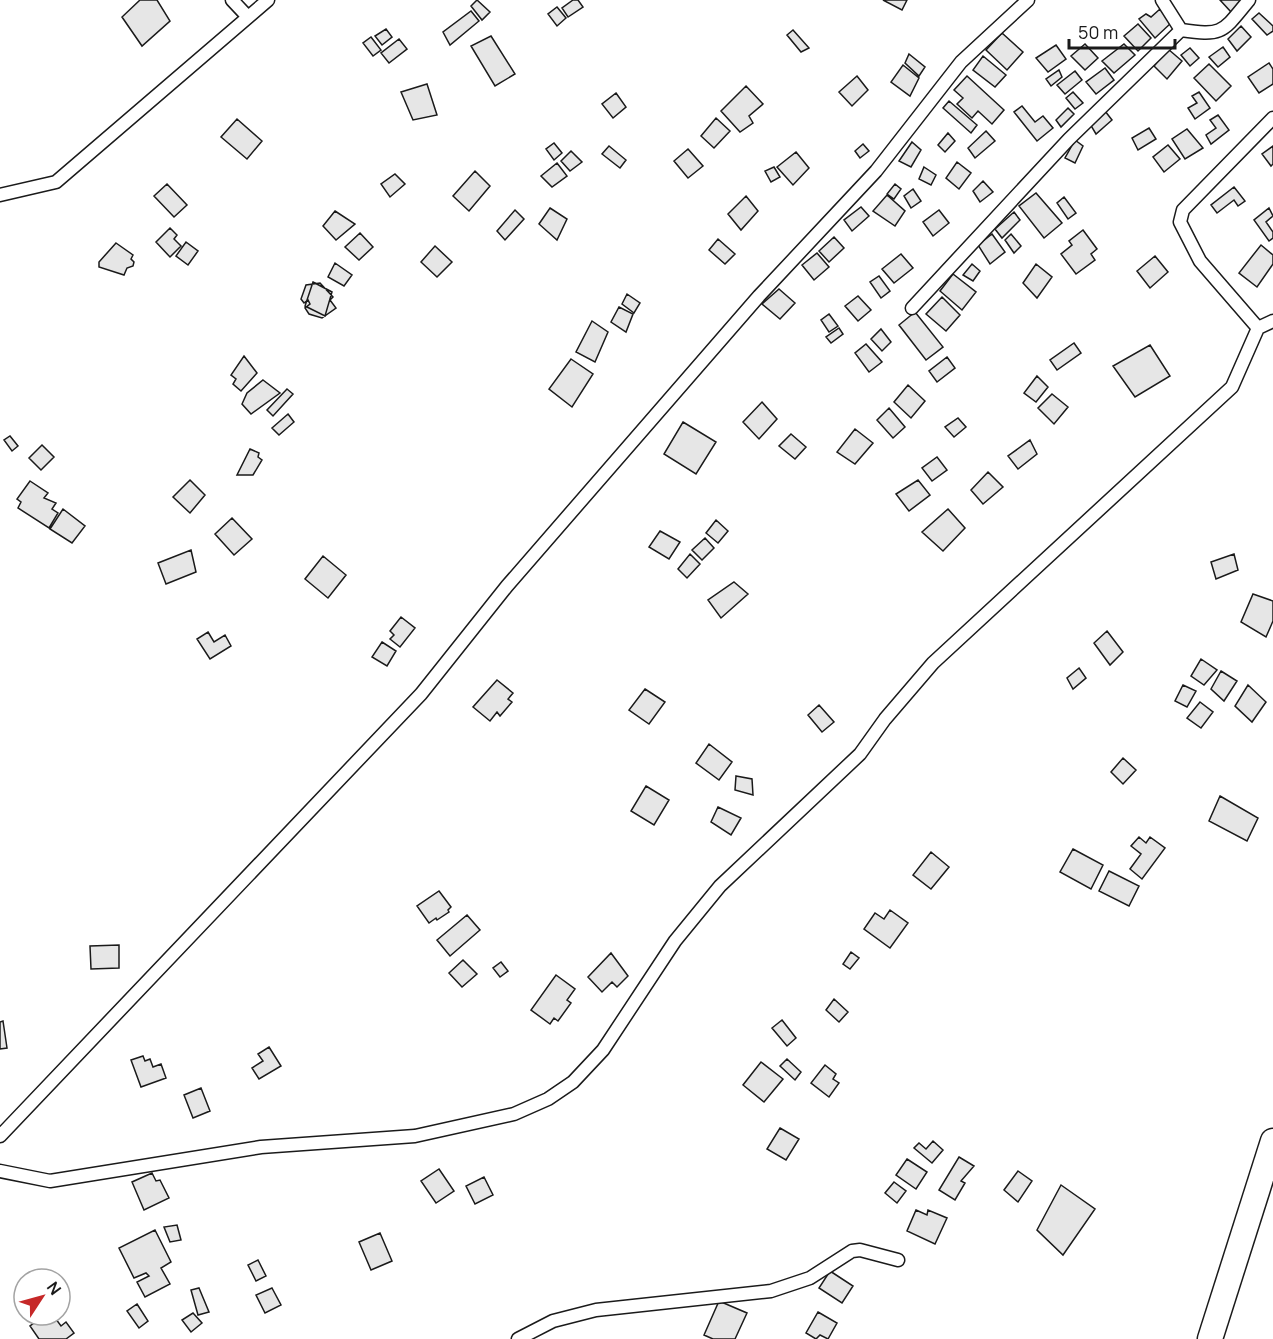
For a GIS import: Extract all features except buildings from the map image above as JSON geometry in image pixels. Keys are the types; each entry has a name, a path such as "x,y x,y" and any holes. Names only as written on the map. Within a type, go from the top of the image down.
{"highway":[{"path":"1210,1339 1273,1143"}],"street":[{"path":"232,0 248,17"},
{"path":"0,195 56,182 268,0"},
{"path":"0,1136 421,694 514,577 759,296 876,171 961,62 1028,0"},
{"path":"1162,0 1181,30"},
{"path":"1181,30 1211,34 1226,28 1249,0"},
{"path":"912,308 1070,139 1181,30"},
{"path":"1258,328 1200,261 1180,222 1184,210 1273,118"},
{"path":"0,1171 50,1181 261,1147 416,1136 514,1114 548,1099 573,1082 603,1050 675,941 720,886 860,754 885,719 933,663 1232,387 1258,328 1273,321"},
{"path":"518,1339 553,1322 596,1310 771,1291 810,1278 852,1251 860,1250 898,1260"}]}
